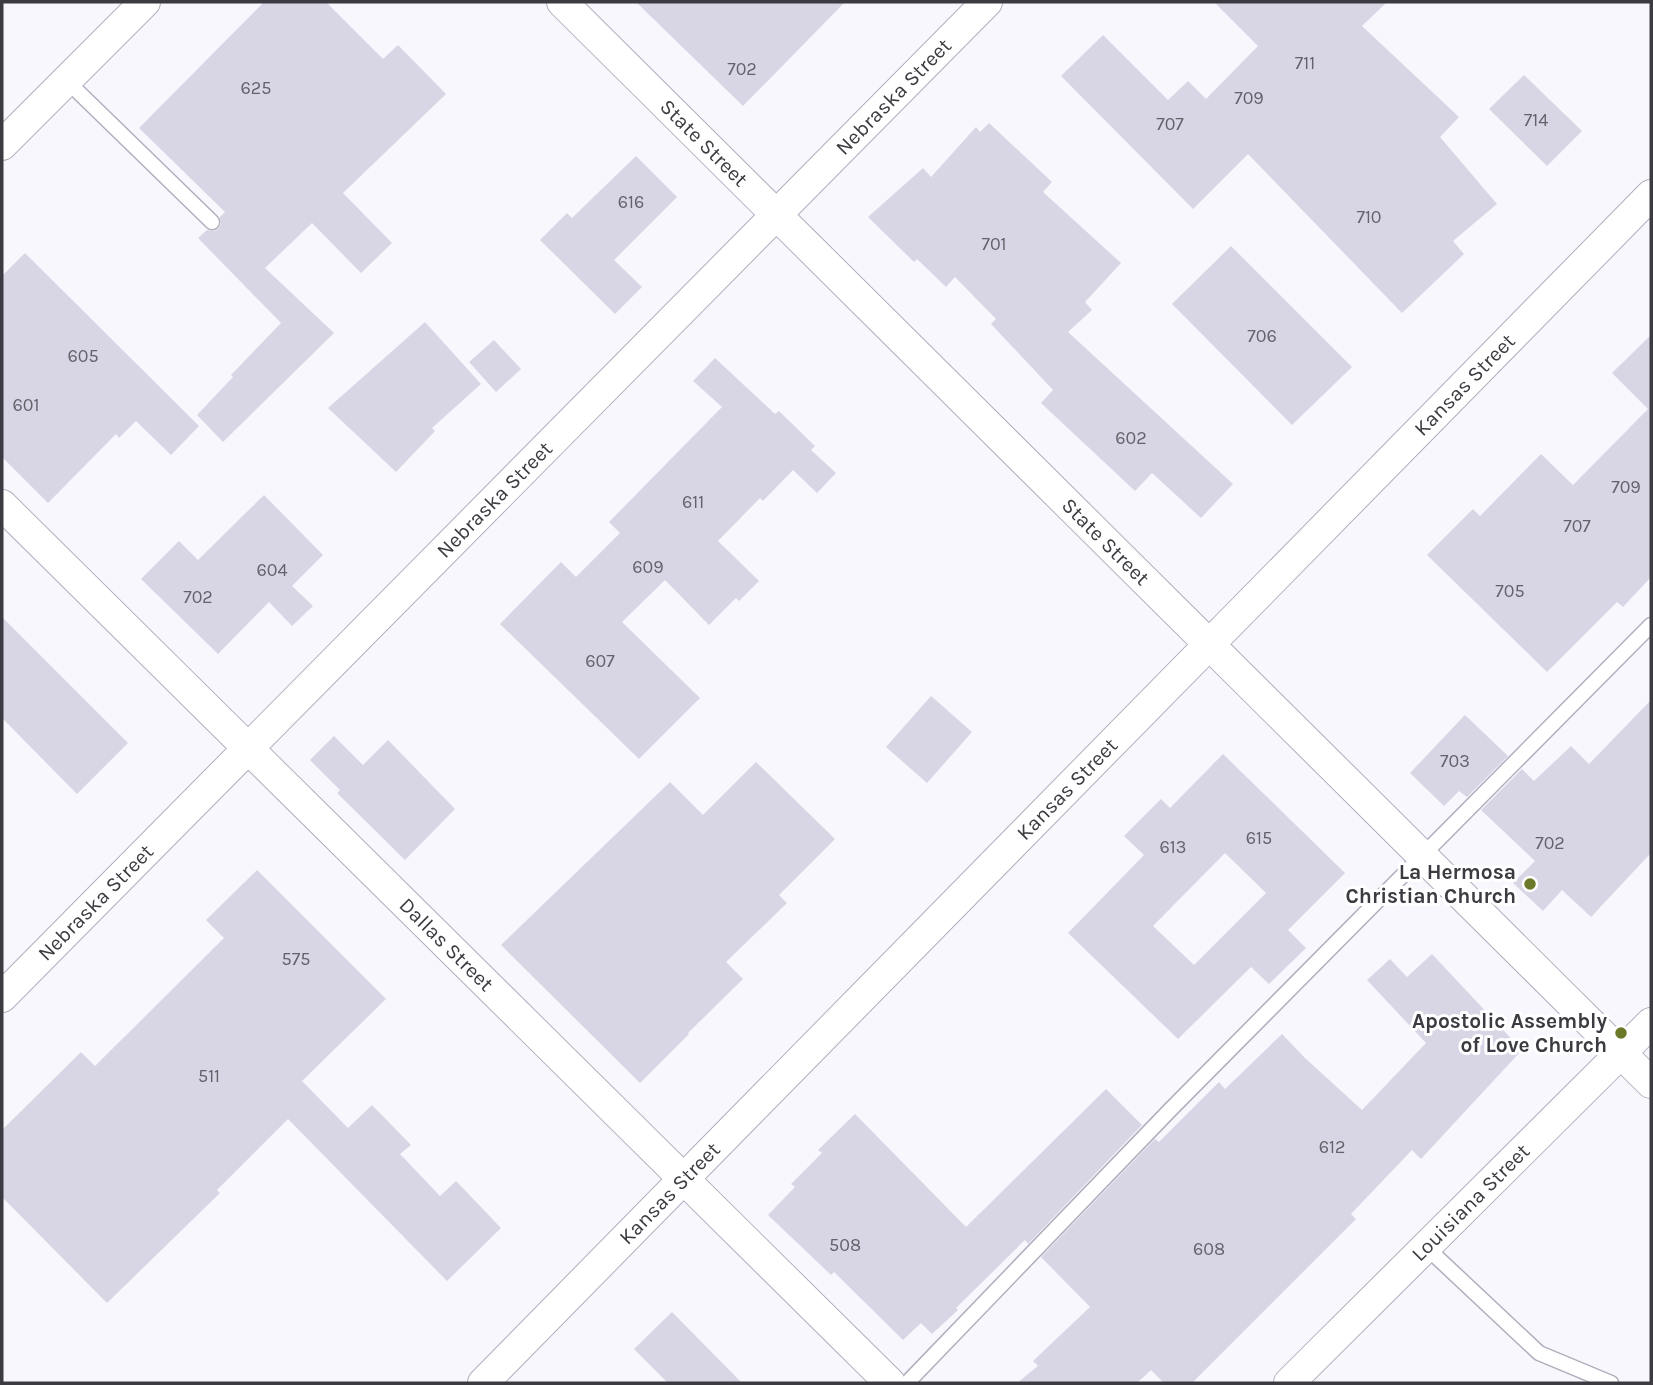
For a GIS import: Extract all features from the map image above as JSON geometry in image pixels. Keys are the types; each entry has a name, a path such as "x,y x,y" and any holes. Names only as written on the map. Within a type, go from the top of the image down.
{"street":[{"path":"2,145 145,2"},
{"name":"State Street","path":"562,2 1651,1083"},
{"name":"Nebraska Street","path":"2,997 987,2"},
{"name":"Kansas Street","path":"483,1383 1651,195"},
{"name":"Dallas Street","path":"2,505 890,1383"},
{"name":"Louisiana Street","path":"1289,1383 1651,1023"}],"lane":[{"path":"66,80 212,222"},
{"path":"907,1383 1171,1109 1651,625"},
{"path":"1426,1247 1539,1353 1611,1383"}],"building":[{"path":"264,2 326,2 383,59 398,45 446,94 343,193 392,243 361,273 312,223 265,268 334,333 223,442 197,415 281,323 198,238 207,230 218,229 221,224 220,217 225,212 139,128"},
{"path":"636,2 845,2 743,106"},
{"path":"1214,2 1387,2 1362,26 1459,117 1440,137 1497,204 1453,241 1464,254 1402,313 1248,154 1193,209 1061,76 1103,35 1168,100 1188,81 1206,99 1258,46"},
{"path":"1524,75 1582,131 1547,166 1489,109"},
{"path":"989,123 1052,182 1043,192 1121,263 1085,302 1092,310 1068,332 1233,484 1201,518 1152,473 1135,491 1041,403 1053,390 991,324 996,319 955,277 946,287 917,259 914,262 868,217 923,168 931,177 976,127 980,132"},
{"path":"636,156 677,197 614,260 642,287 615,314 540,240 567,213 572,218"},
{"path":"1231,246 1352,367 1292,425 1172,304"},
{"path":"25,253 199,426 171,455 136,421 119,438 116,434 48,503 2,457 2,276"},
{"path":"425,322 481,384 432,428 435,431 396,472 328,408"},
{"path":"1651,335 1651,577 1623,607 1617,602 1547,672 1427,555 1473,509 1480,516 1541,454 1573,485 1648,409 1612,373"},
{"path":"494,340 521,369 496,392 469,362"},
{"path":"715,358 775,414 779,411 815,446 811,450 836,473 817,493 793,470 763,501 760,498 718,541 759,581 739,601 736,598 709,625 665,580 622,622 700,698 639,759 500,624 561,562 576,577 620,533 609,522 722,407 693,381"},
{"path":"264,495 323,555 292,586 313,606 292,626 269,602 218,654 141,579 179,541 198,560"},
{"path":"2,617 128,743 77,794 2,718"},
{"path":"931,696 972,732 927,783 886,747"},
{"path":"1651,700 1651,853 1591,917 1562,890 1543,911 1513,883 1535,861 1481,810 1522,769 1534,781 1571,746 1589,764"},
{"path":"1465,715 1508,756 1467,797 1459,791 1444,806 1410,773"},
{"path":"334,736 363,765 388,740 455,809 405,860 337,793 340,790 310,760"},
{"path":"1223,754 1345,873 1288,930 1306,948 1269,984 1251,967 1178,1039 1068,933 1144,855 1124,836 1161,799 1170,808","holes":["1225,853 1266,893 1194,965 1153,926"]},
{"path":"756,762 835,839 779,895 787,903 726,962 743,979 640,1083 501,945 670,782 703,815"},
{"path":"257,870 386,999 302,1081 348,1128 372,1105 411,1145 400,1154 440,1196 456,1181 501,1228 447,1281 288,1119 217,1190 220,1193 107,1303 2,1197 2,1130 81,1052 95,1066 224,938 206,920"},
{"path":"1432,954 1522,1050 1421,1159 1412,1150 1351,1214 1356,1219 1192,1383 1164,1383 1151,1370 1137,1383 1017,1383 1038,1366 1033,1361 1090,1307 1041,1257 1155,1139 1159,1142 1219,1082 1225,1089 1282,1034 1362,1110 1426,1043 1367,980 1390,959 1407,977"},
{"path":"1106,1089 1142,1125 1028,1244 1025,1240 932,1334 921,1323 903,1340 834,1272 831,1275 768,1215 795,1187 791,1184 822,1153 818,1150 855,1114 966,1227"},
{"path":"672,1312 742,1383 668,1383 634,1349"}],"place":[{"name":"La Hermosa Christian Church","path":"1530,884"},
{"name":"Apostolic Assembly of Love Church","path":"1621,1033"}]}
